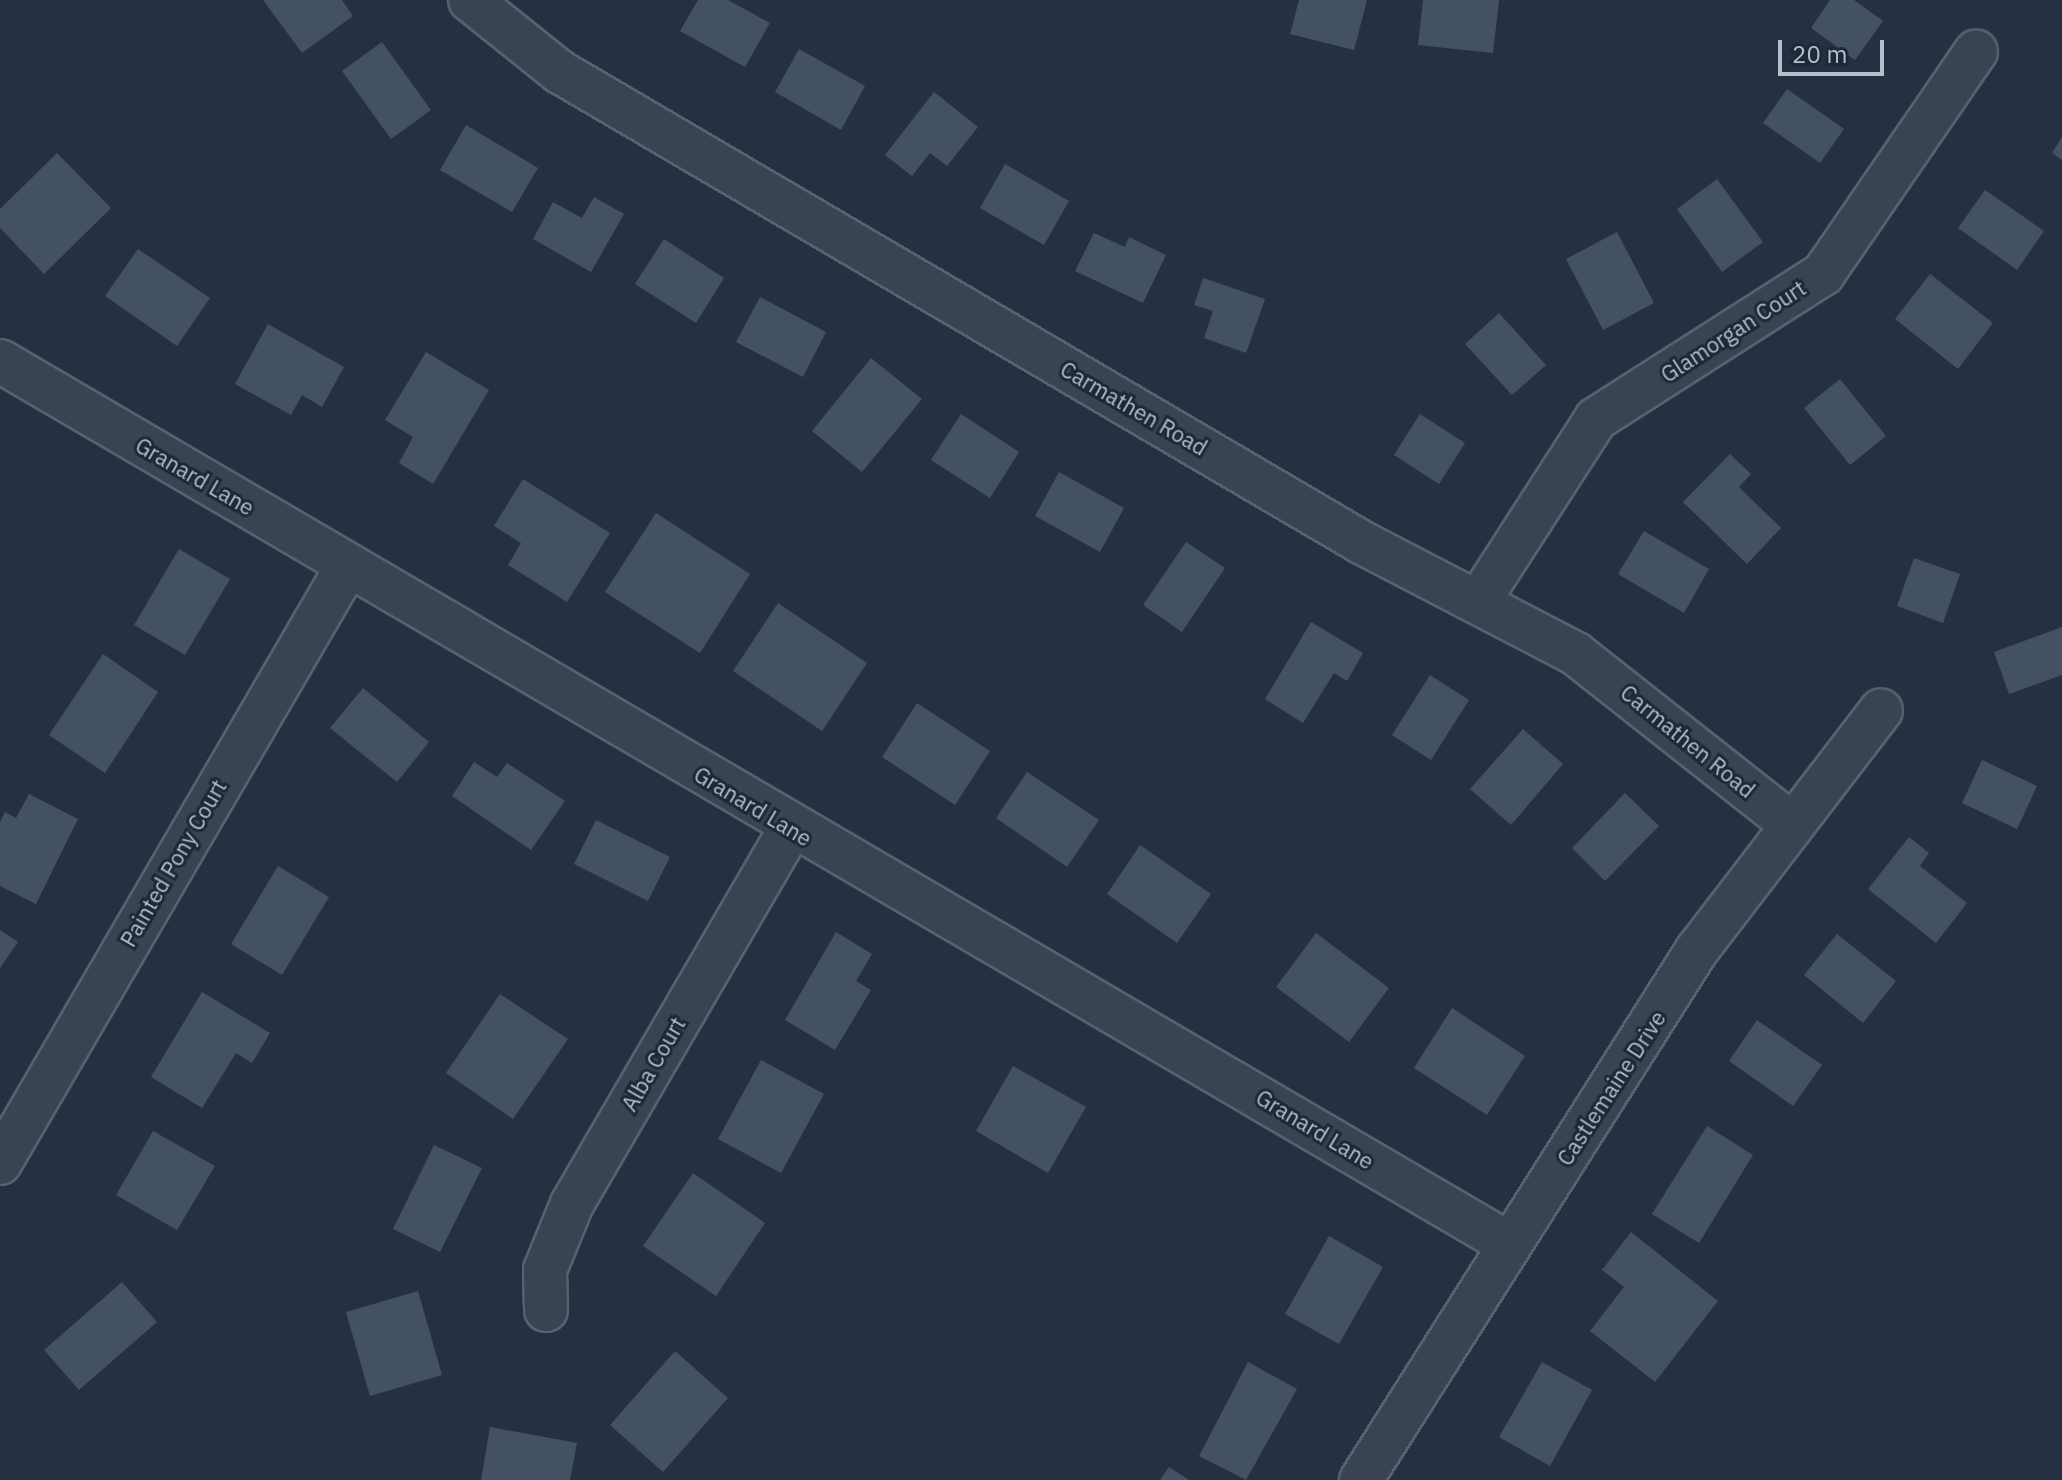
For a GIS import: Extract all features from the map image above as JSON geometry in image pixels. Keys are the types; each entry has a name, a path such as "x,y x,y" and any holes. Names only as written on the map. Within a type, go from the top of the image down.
{"street":[{"name":"Carmathen Road","path":"470,0 560,72 1361,542 1480,599 1576,654 1791,824"},
{"name":"Glamorgan Court","path":"1480,599 1596,419 1823,274 1976,51"},
{"name":"Granard Lane","path":"0,361 790,829 1509,1244"},
{"name":"Painted Pony Court","path":"0,1163 348,565"},
{"name":"Castlemaine Drive","path":"1361,1480 1697,950 1881,710"},
{"name":"Alba Court","path":"546,1310 545,1270 572,1204 790,829"}],"building":[{"path":"263,0 342,0 353,16 302,53"},
{"path":"698,0 728,0 770,23 745,67 680,31"},
{"path":"1299,0 1367,0 1354,50 1290,34"},
{"path":"1423,0 1499,0 1493,53 1418,45"},
{"path":"1830,0 1854,0 1883,21 1855,60 1811,28"},
{"path":"382,42 431,110 391,139 342,71"},
{"path":"799,49 865,86 841,130 775,92"},
{"path":"1787,89 1844,129 1820,163 1763,123"},
{"path":"934,92 978,127 947,166 930,153 912,176 885,155"},
{"path":"466,125 538,168 512,212 440,170"},
{"path":"2062,137 2062,160 2052,153"},
{"path":"57,153 111,208 44,274 0,228 0,209"},
{"path":"1005,164 1069,201 1044,245 980,208"},
{"path":"1717,179 1763,242 1722,272 1677,209"},
{"path":"1985,190 2044,231 2017,270 1958,228"},
{"path":"594,197 624,214 591,272 533,239 553,202 582,218"},
{"path":"1617,232 1654,303 1603,330 1566,259"},
{"path":"1094,233 1125,247 1129,237 1166,255 1143,303 1075,271"},
{"path":"664,239 724,278 696,323 635,284"},
{"path":"138,249 210,298 177,346 105,296"},
{"path":"1930,274 1993,323 1958,369 1895,319"},
{"path":"1203,278 1265,299 1246,353 1204,338 1213,311 1194,305"},
{"path":"760,297 826,332 803,377 736,342"},
{"path":"1499,313 1546,365 1512,395 1465,344"},
{"path":"268,324 344,367 322,407 302,395 291,415 235,384"},
{"path":"426,352 489,390 433,484 399,463 413,437 385,420"},
{"path":"871,358 922,399 862,472 812,431"},
{"path":"1840,379 1886,436 1850,465 1804,408"},
{"path":"961,414 1019,452 990,498 931,460"},
{"path":"1420,414 1465,443 1439,484 1394,455"},
{"path":"1730,454 1751,474 1739,487 1781,528 1747,564 1683,502"},
{"path":"1059,472 1124,508 1100,552 1035,516"},
{"path":"523,479 610,533 567,602 508,565 521,543 494,526"},
{"path":"656,513 750,574 700,653 605,592"},
{"path":"1644,531 1709,569 1684,613 1618,574"},
{"path":"1186,542 1225,568 1182,632 1143,605"},
{"path":"179,549 230,579 185,655 134,625"},
{"path":"1914,558 1960,574 1943,623 1897,606"},
{"path":"778,603 867,663 822,731 733,671"},
{"path":"1311,622 1363,653 1347,681 1334,673 1303,723 1265,699"},
{"path":"2062,627 2062,675 2009,694 1994,652"},
{"path":"103,654 158,692 105,773 49,735"},
{"path":"1430,675 1469,700 1431,760 1392,735"},
{"path":"363,688 429,742 397,782 330,728"},
{"path":"917,703 990,751 955,805 882,757"},
{"path":"1523,729 1563,764 1511,825 1470,789"},
{"path":"1982,760 2037,786 2017,829 1962,803"},
{"path":"474,762 497,777 507,763 565,801 531,850 452,796"},
{"path":"1027,772 1099,820 1067,867 996,818"},
{"path":"1625,793 1659,826 1605,881 1572,848"},
{"path":"29,794 78,819 36,904 0,886 0,822 5,812 16,818"},
{"path":"596,820 670,857 648,901 574,864"},
{"path":"1909,837 1929,853 1920,866 1967,903 1936,943 1868,889"},
{"path":"1140,845 1211,894 1177,943 1107,894"},
{"path":"278,866 329,897 282,975 231,944"},
{"path":"0,930 18,942 0,968"},
{"path":"836,932 872,954 856,981 871,990 835,1050 785,1020"},
{"path":"1316,933 1389,988 1349,1042 1276,987"},
{"path":"1837,934 1896,981 1863,1023 1804,975"},
{"path":"202,992 270,1033 252,1063 236,1053 202,1108 151,1077"},
{"path":"500,994 568,1039 513,1119 446,1073"},
{"path":"1452,1008 1525,1056 1487,1115 1414,1068"},
{"path":"1757,1020 1822,1065 1793,1106 1729,1061"},
{"path":"761,1060 824,1094 781,1173 718,1139"},
{"path":"1013,1066 1086,1107 1048,1173 976,1131"},
{"path":"1707,1126 1753,1155 1699,1243 1652,1214"},
{"path":"153,1131 215,1166 177,1230 116,1195"},
{"path":"434,1145 482,1168 440,1252 393,1229"},
{"path":"693,1173 765,1223 716,1296 643,1246"},
{"path":"1631,1232 1718,1301 1655,1382 1590,1331 1624,1287 1602,1270"},
{"path":"1329,1236 1383,1267 1339,1344 1285,1314"},
{"path":"122,1282 157,1322 79,1390 44,1350"},
{"path":"418,1291 442,1375 370,1396 346,1312"},
{"path":"675,1351 728,1398 663,1472 610,1425"},
{"path":"1248,1362 1297,1389 1246,1480 1199,1456"},
{"path":"1542,1362 1592,1390 1550,1466 1499,1437"},
{"path":"490,1427 577,1443 570,1480 481,1480"},
{"path":"1169,1467 1189,1480 1160,1480"}]}
